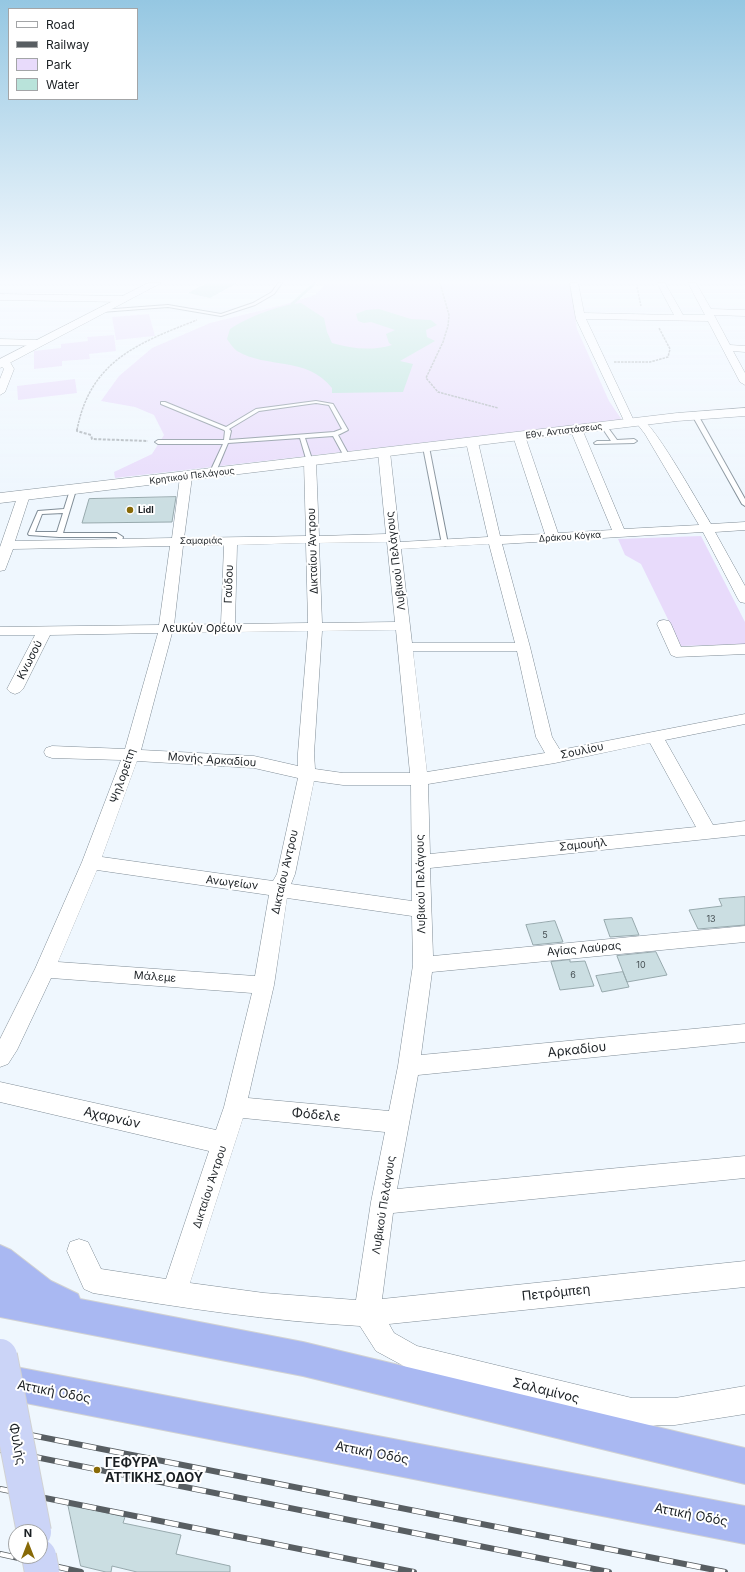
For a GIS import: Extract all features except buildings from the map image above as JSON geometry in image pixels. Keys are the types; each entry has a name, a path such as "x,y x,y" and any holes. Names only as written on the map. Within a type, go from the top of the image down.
{"highway":[{"path":"0,1260 16,1276 33,1289 62,1304 103,1320"},
{"path":"0,1300 303,1359 564,1420 745,1466"},
{"name":"Αττική Οδός","path":"0,1381 745,1525"}],"main road":[{"name":"Φυλής","path":"0,1356 32,1524"}],"street":[{"path":"1,363 14,356"},
{"path":"599,356 635,422 650,433 741,586 745,599"},
{"path":"731,356 745,382"},
{"path":"0,392 9,369 6,364 1,363"},
{"name":"Εθν. Αντιστάσεως","path":"384,452 695,415 744,414"},
{"path":"576,429 620,534"},
{"path":"519,436 554,538"},
{"path":"472,442 544,737 555,757"},
{"name":"Κρητικού Πελάγους","path":"0,498 212,474 384,452"},
{"name":"Λυβικού Πελάγους","path":"367,1313 383,1202 409,1066 423,964 419,779 404,626 384,452"},
{"name":"Δικταίου Άντρου","path":"174,1294 235,1107 264,985 279,889 286,874 306,774 306,753 315,628 310,462"},
{"name":"Ψηλορείτη","path":"0,1057 45,969 91,862 131,756 166,629 186,477"},
{"path":"0,567 24,495"},
{"name":"Δράκου Κόγκα","path":"394,542 445,544 745,526"},
{"name":"Σαμαριάς","path":"8,545 313,539 394,542"},
{"name":"Γαύδου","path":"228,628 231,541"},
{"path":"664,624 676,652 745,649"},
{"name":"Λευκών Ορέων","path":"0,631 404,626"},
{"name":"Κνωσού","path":"15,689 45,630"},
{"path":"405,647 523,646"},
{"name":"Σουλίου","path":"419,779 555,757 745,719"},
{"path":"655,737 708,832"},
{"name":"Μονής Αρκαδίου","path":"52,752 131,756 191,756 238,760 343,780 419,779"},
{"name":"Σαμουήλ","path":"421,862 745,828"},
{"name":"Ανωγείων","path":"91,862 421,910"},
{"name":"Αγίας Λαύρας","path":"423,964 745,934"},
{"name":"Μάλεμε","path":"45,969 264,985"},
{"name":"Αρκαδίου","path":"409,1066 745,1033"},
{"name":"Αχαρνών","path":"0,1092 224,1143"},
{"name":"Φόδελε","path":"235,1107 398,1123"},
{"path":"383,1202 745,1167"},
{"name":"Πετρόμπεη","path":"79,1251 93,1280 174,1294 310,1311 367,1313 745,1274"},
{"name":"Σαλαμίνος","path":"367,1313 386,1342 413,1358 632,1412 656,1414 675,1412 745,1400"}],"lane":[{"path":"158,442 227,442 335,434 345,430 331,404 325,402 274,406 258,410 226,429"},
{"path":"163,404 228,431 227,442 216,461 212,474"},
{"path":"695,415 745,504"},
{"path":"604,426 615,442"},
{"path":"335,434 347,457"},
{"path":"302,437 310,462"},
{"path":"597,443 634,441"},
{"path":"426,447 445,544"},
{"path":"59,535 73,490"},
{"path":"67,511 40,512 31,534 117,535 120,536 119,543"}],"path":[{"path":"122,356 100,376 86,398 77,431 91,434 92,439 158,442"},
{"path":"436,356 426,378 438,392 498,408"},
{"path":"602,362 650,362 668,356"}],"green space":[{"path":"34,356 89,356 90,359 62,361 62,366 34,369"},
{"path":"142,356 589,356 609,401 622,420 115,478 114,472 152,454 164,435 154,415 135,407 101,401 119,376"},
{"path":"75,379 77,393 18,400 17,386"},
{"path":"701,536 745,622 745,644 681,646 641,564 625,555 618,539"}],"water":[{"path":"250,356 408,356 400,361 413,364 403,392 332,393 332,388 322,378 311,371 286,364 261,360"}],"railway":[{"path":"0,1429 725,1572"},
{"path":"0,1450 609,1572"},
{"path":"0,1489 414,1572"},
{"path":"0,1554 81,1572"}],"place":[{"name":"Lidl","path":"130,510"},
{"name":"ΓΕΦΥΡΑ ΑΤΤΙΚΗΣ ΟΔΟΥ","path":"97,1470"}]}
